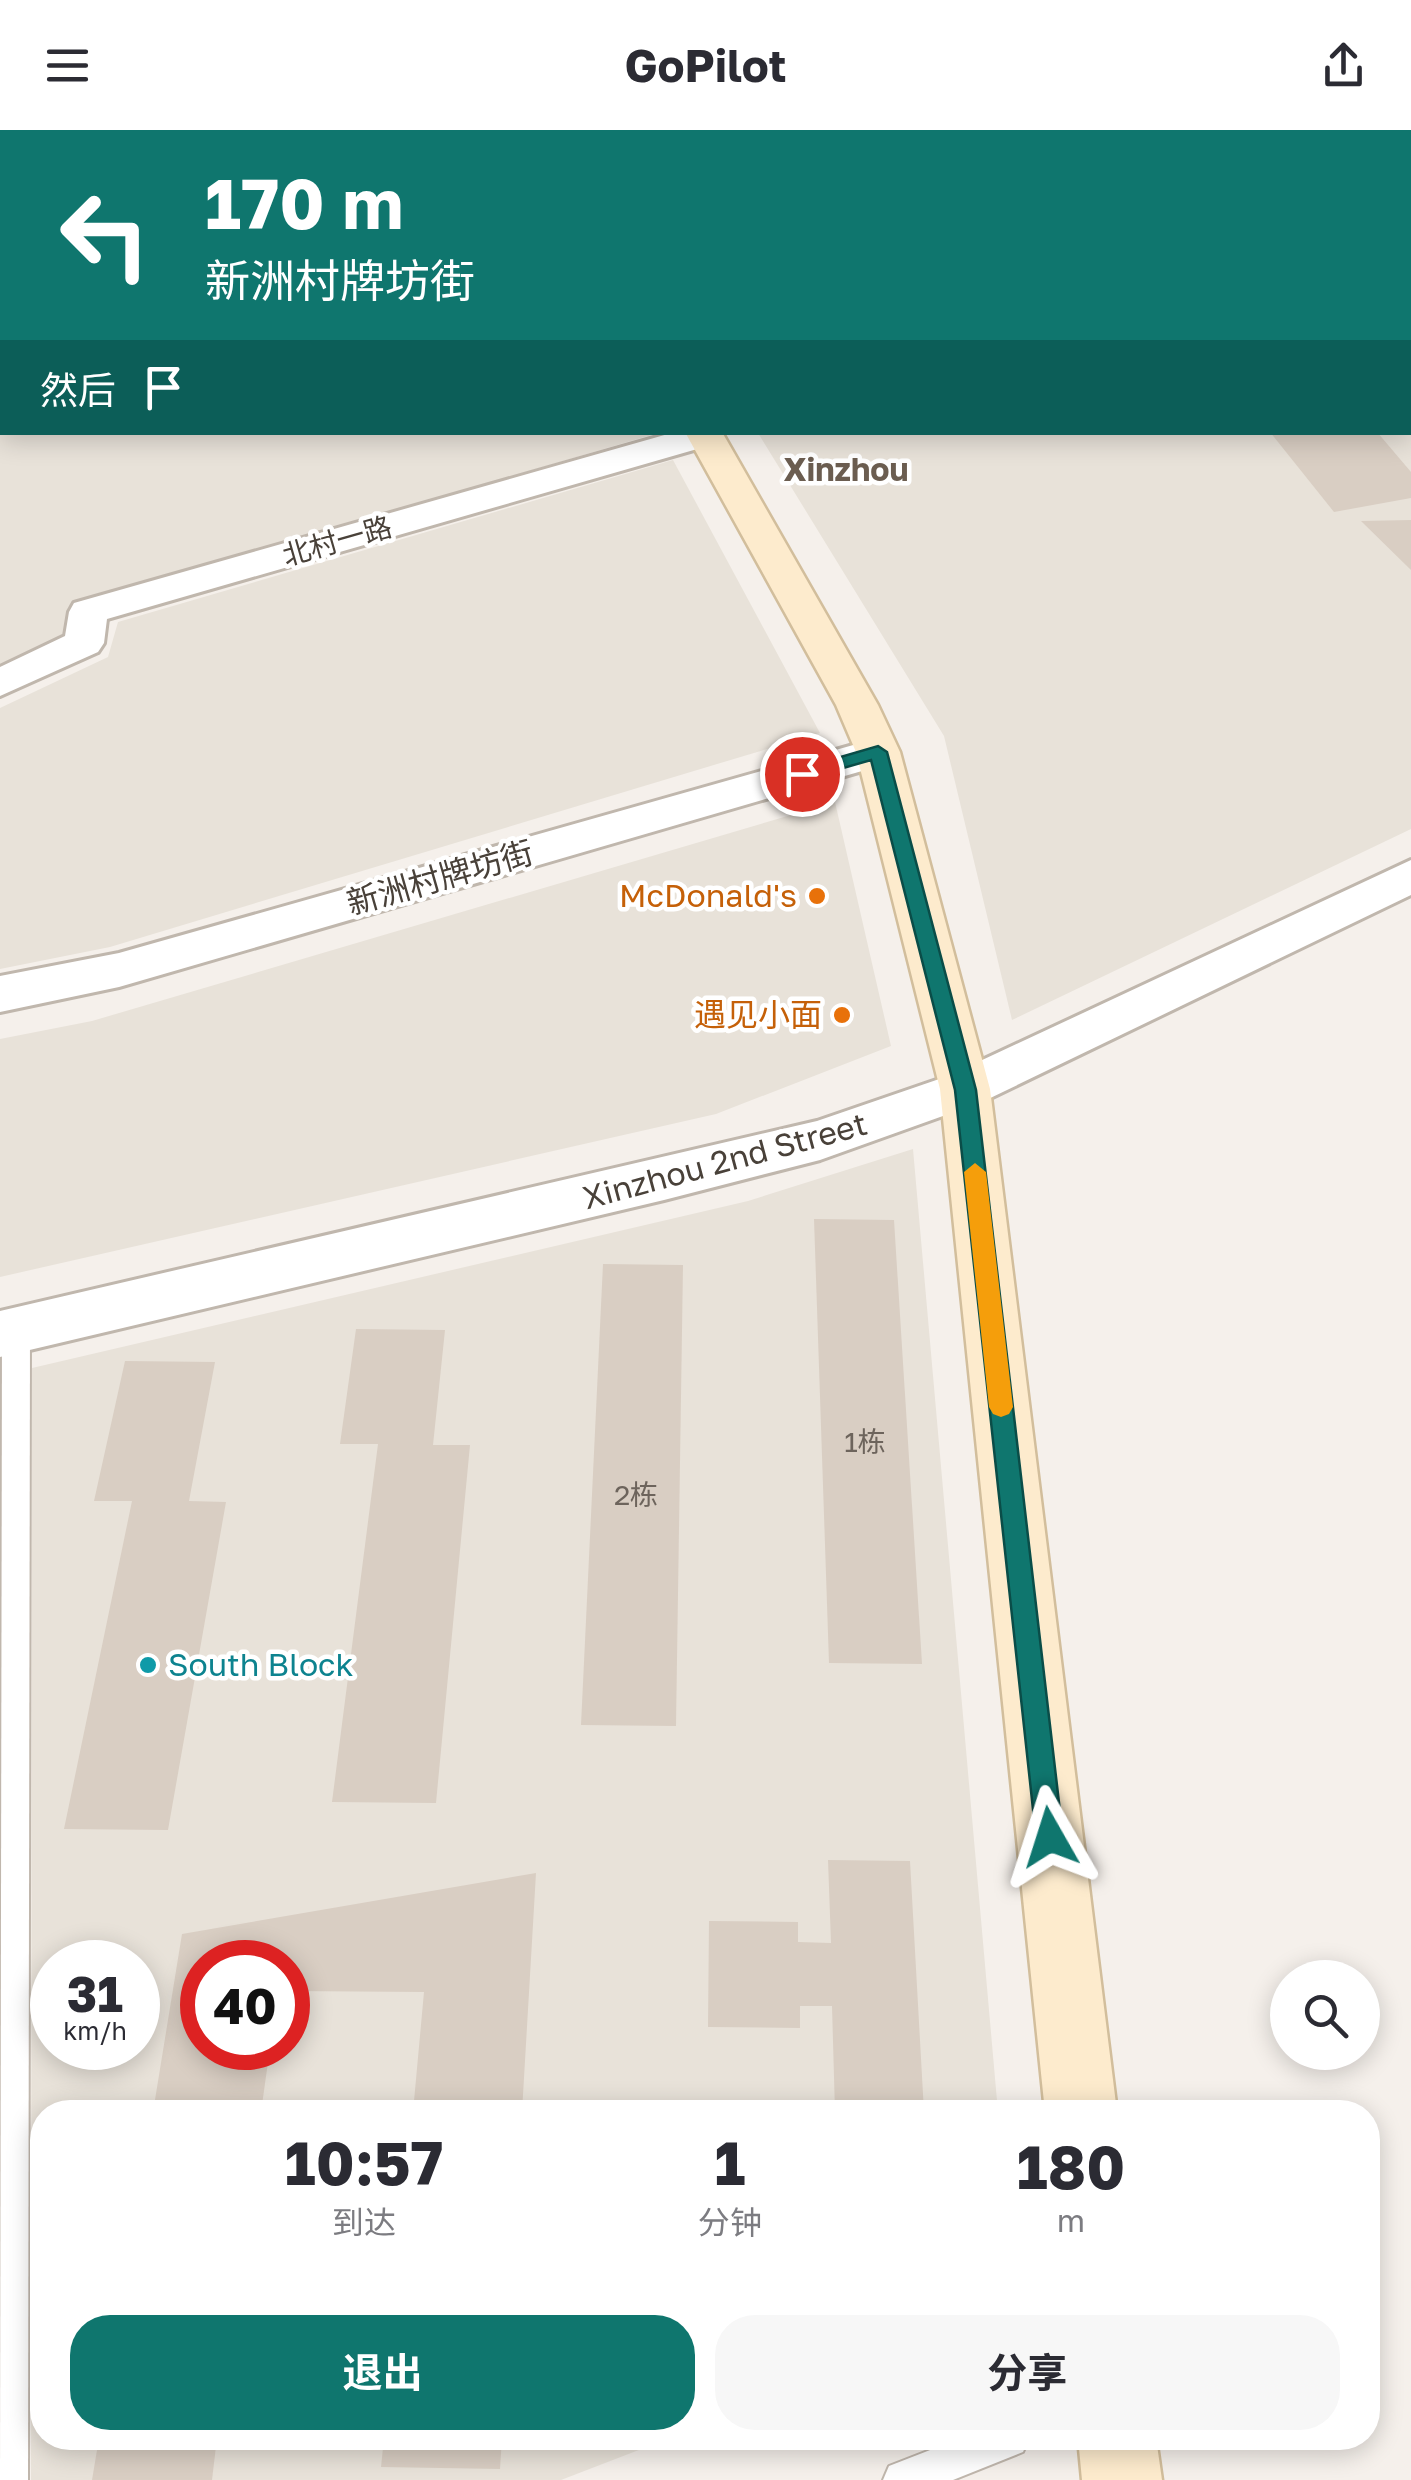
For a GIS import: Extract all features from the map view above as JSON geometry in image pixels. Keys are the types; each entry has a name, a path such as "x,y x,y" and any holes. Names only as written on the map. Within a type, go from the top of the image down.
{"street":[{"name":"北村一路","path":"0,683 84,643 88,612 701,435"},
{"path":"705,435 857,705 878,752 966,1090 1079,2100"},
{"name":"新洲村牌坊街","path":"0,994 119,970 878,752"},
{"name":"Xinzhou 2nd Street","path":"8,1332 744,1162 858,1128 966,1090 1411,876"},
{"path":"1118,2450 1122,2480"}],"lane":[{"path":"8,1332 8,2480"},
{"path":"904,2480 979,2450"}],"shaded area":[{"path":"0,435 651,435 68,607 64,641 0,671"},
{"path":"759,435 1411,435 1411,829 1012,1020 944,736"},
{"path":"673,460 820,733 110,947 0,969 0,708 108,657 118,622"},
{"path":"835,802 891,1046 716,1114 0,1277 0,1039 92,1021"},
{"path":"913,1149 997,2100 31,2100 31,2070 160,2070 160,1940 31,1940 32,1368 748,1201"},
{"path":"31,2450 639,2450 561,2480 31,2480"}],"building":[{"path":"1272,435 1380,435 1411,472 1411,498 1334,512"},
{"path":"1411,520 1411,570 1361,521"},
{"path":"814,1219 894,1220 922,1664 829,1663"},
{"path":"603,1264 683,1265 676,1726 581,1725"},
{"name":"South Block","path":"356,1329 445,1330 433,1445 470,1445 436,1803 332,1802 378,1444 340,1444"},
{"name":"South Block","path":"125,1361 215,1362 189,1501 226,1502 168,1830 64,1829 132,1501 94,1501"},
{"path":"828,1860 910,1861 923,2100 835,2100 832,2006 800,2006 800,2028 708,2027 709,1921 798,1922 798,1942 831,1943"},
{"path":"536,1873 523,2100 414,2100 424,1992 310,1991 310,1940 181,1940 182,1934"},
{"path":"180,1946 180,2070 267,2070 263,2100 155,2100"},
{"path":"97,2450 216,2450 212,2480 92,2480"},
{"path":"383,2450 501,2450 500,2469 381,2467"}],"slow traffic":[{"path":"975,1172 1001,1407"}],"place":[{"name":"McDonald's","path":"817,896"},
{"name":"遇见小面","path":"842,1015"},
{"name":"South Block","path":"148,1665"}],"district":[{"name":"Xinzhou","path":"846,470"}],"route":[{"path":"802,774 878,752 966,1090 1050,1837"}]}
